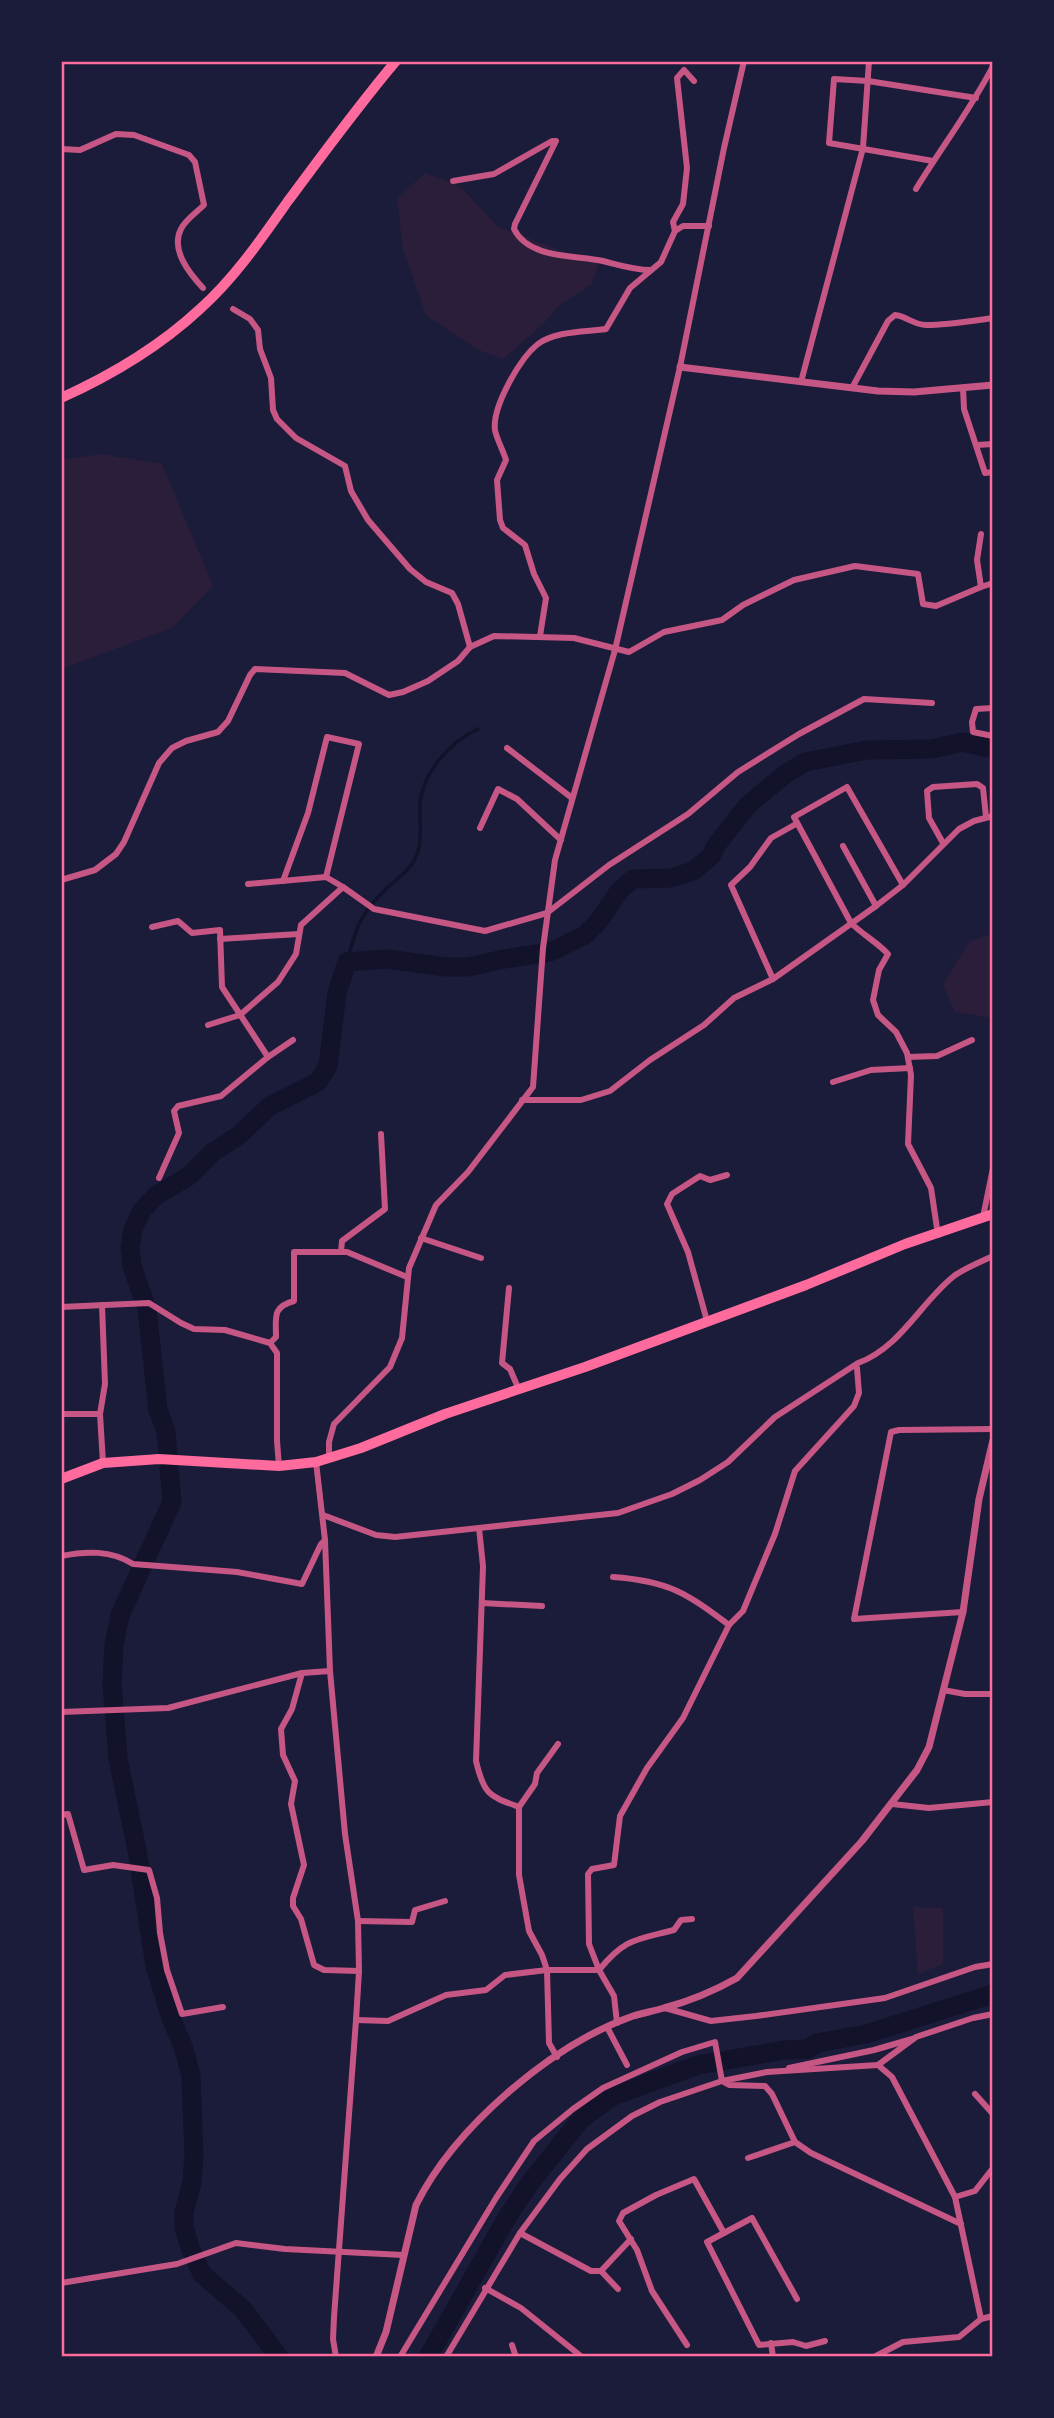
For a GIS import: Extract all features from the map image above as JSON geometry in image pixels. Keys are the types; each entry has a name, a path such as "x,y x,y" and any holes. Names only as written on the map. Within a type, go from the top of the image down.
{"main road":[{"path":"61,398 102,380 152,349 202,308 268,229 396,61"},
{"path":"61,1479 103,1463 159,1459 279,1466 316,1462 361,1448 806,1285 887,1251 993,1214"}],"street":[{"path":"330,1457 329,1442 334,1424 390,1367 402,1338 407,1277 436,1205 468,1172 533,1087 543,948 561,840 615,650 680,367 744,61"},
{"path":"801,382 863,149 869,61"},
{"path":"916,189 976,98 993,66"},
{"path":"675,231 673,222 683,205 687,168 677,78 684,71 694,81"},
{"path":"933,161 829,143 834,79 868,81 976,98"},
{"path":"61,149 80,150 116,134 134,135 189,155 195,162 204,205 180,229 178,245 181,258 203,289"},
{"path":"453,181 494,174 556,141 515,224 514,229 519,239 530,246 558,255 601,261 632,270 651,270"},
{"path":"540,636 545,598 525,545 503,528 500,520 497,480 506,460 495,431 495,416 503,395 524,360 538,344 555,337 606,329 630,288 661,262 675,231 683,226 709,226"},
{"path":"233,309 250,319 258,330 260,349 271,378 273,410 277,419 296,438 345,466 351,491 368,520 410,569 426,582 452,593 458,604 470,647"},
{"path":"852,388 888,321 895,315 915,324 927,325 993,318"},
{"path":"680,367 852,388 914,392 993,385"},
{"path":"963,388 964,409 985,473 993,472"},
{"path":"976,445 993,444"},
{"path":"981,534 977,560 981,587"},
{"path":"61,880 95,870 116,854 124,842 159,762 172,748 218,732 228,721 255,669 345,673 389,695 428,681 458,661 470,647 494,636 574,638 629,652 664,632 722,620 743,605 794,580 855,566 918,574 923,604 936,606 993,583"},
{"path":"248,884 326,877 374,908 485,932 547,914 609,864 688,814 738,772 799,734 864,699 932,703"},
{"path":"993,708 976,709 972,722 973,732 993,736"},
{"path":"283,881 307,813 327,737 359,744 326,877"},
{"path":"507,748 572,798"},
{"path":"522,1100 581,1100 600,1096 704,1025 734,998 773,979 903,885 959,829 990,816 983,788 977,784 933,787 927,791 929,818 943,843"},
{"path":"903,885 847,787 794,817 851,923 864,937 881,946 888,954 879,970 873,1000 878,1015 896,1032 908,1057 908,1144 931,1188 938,1235"},
{"path":"480,828 498,789 517,799 561,840"},
{"path":"773,979 731,885 750,867 771,838 796,824"},
{"path":"843,846 876,906"},
{"path":"208,1025 240,1015 278,982 296,954 301,925 342,887"},
{"path":"152,927 178,921 192,933 220,930 222,987 268,1057"},
{"path":"220,939 299,934"},
{"path":"159,1178 179,1133 174,1111 178,1106 221,1096 293,1040"},
{"path":"908,1057 937,1056 972,1040"},
{"path":"833,1082 871,1070 910,1068"},
{"path":"341,1252 342,1241 385,1209 381,1134"},
{"path":"982,1219 993,1167 993,1143"},
{"path":"707,1321 688,1252 667,1204 672,1194 700,1175 710,1180 727,1175"},
{"path":"421,1238 481,1258"},
{"path":"270,1343 276,1337 276,1313 284,1304 294,1301 294,1252 347,1252 407,1277"},
{"path":"323,1515 376,1535 420,1535 618,1513 672,1494 728,1462 775,1417 891,1343 955,1275 993,1256"},
{"path":"509,1288 502,1363 510,1370 519,1390"},
{"path":"61,1307 149,1303 181,1324 194,1329 225,1331 270,1343 277,1353 276,1441 279,1466"},
{"path":"102,1305 105,1384 100,1414 103,1463"},
{"path":"617,2023 614,1996 599,1970 589,1944 588,1874 592,1869 614,1865 620,1816 647,1768 683,1718 729,1625 743,1611 775,1534 795,1471 854,1406 859,1393 857,1368"},
{"path":"61,1414 100,1414"},
{"path":"963,1612 854,1619 891,1432 993,1429"},
{"path":"376,2357 386,2332 416,2205 443,2161 503,2095 557,2057 617,2023 712,1992 737,1978 862,1841 917,1770 929,1747 963,1612 979,1499 993,1440"},
{"path":"316,1462 325,1539 330,1671 345,1834 358,1921 359,1971 334,2317 336,2357"},
{"path":"479,1528 483,1566 475,1761 479,1777 491,1797 519,1807"},
{"path":"61,1556 99,1552 124,1558 133,1564 237,1572 302,1584 325,1539"},
{"path":"613,1577 665,1584 697,1601 729,1625"},
{"path":"482,1603 542,1606"},
{"path":"61,1712 168,1708 302,1673 330,1671"},
{"path":"302,1673 292,1709 281,1729 283,1755 295,1781 291,1804 304,1866 293,1906 301,1919 314,1965 324,1970 359,1971"},
{"path":"943,1690 965,1694 993,1694"},
{"path":"557,2057 549,2043 547,1970 529,1931 519,1875 519,1807 535,1784 537,1773 558,1744"},
{"path":"892,1804 929,1808 993,1802"},
{"path":"61,1815 68,1814 84,1870 113,1865 149,1870 157,1898 167,1970 181,2014 223,2007"},
{"path":"358,1921 412,1922 415,1910 445,1901"},
{"path":"599,1970 613,1952 625,1943 674,1930 681,1920 692,1919"},
{"path":"665,2008 711,2021 756,2017 885,1998 975,1967 993,1964"},
{"path":"356,2020 387,2021 446,1995 486,1990 505,1975 547,1970 599,1970"},
{"path":"446,2357 520,2233 560,2179 587,2149 632,2116 660,2102 722,2081 874,2050 993,2014"},
{"path":"607,2028 627,2065"},
{"path":"767,2072 878,2065 916,2037"},
{"path":"400,2357 496,2198 534,2141 603,2088 682,2052 716,2042 722,2081"},
{"path":"878,2065 891,2077 955,2197 981,2319"},
{"path":"722,2081 729,2085 765,2086 772,2094 795,2141 811,2152 961,2224"},
{"path":"975,2094 993,2114"},
{"path":"748,2158 795,2141"},
{"path":"955,2197 975,2191 993,2168"},
{"path":"687,2345 652,2291 637,2250 619,2221 622,2213 695,2179 724,2233"},
{"path":"797,2299 752,2218 707,2242 759,2346 793,2342 806,2346 825,2340"},
{"path":"520,2233 591,2270 601,2271 618,2289"},
{"path":"601,2271 631,2239"},
{"path":"61,2283 188,2262 236,2243 285,2249 403,2255"},
{"path":"485,2288 521,2308 582,2357"},
{"path":"874,2357 903,2342 959,2337 981,2319 993,2316"},
{"path":"771,2343 773,2357"},
{"path":"512,2345 516,2357"}],"shaded area":[{"path":"425,173 460,186 497,226 564,252 599,262 592,284 560,305 543,324 503,359 478,350 426,315 403,249 397,199"},
{"path":"101,454 162,464 213,586 172,628 61,669 61,460"},
{"path":"993,934 993,1018 955,1012 943,984 970,941"},
{"path":"913,1907 943,1908 943,1964 918,1974"}],"waterway":[{"path":"347,962 356,930 365,914 414,861 420,840 422,791 433,769 458,741 478,729"},
{"path":"279,2357 243,2309 202,2274 184,2227 194,2156 191,2076 155,1966 137,1850 118,1759 112,1684 114,1645 120,1615 172,1502 166,1432 158,1410 147,1309 132,1266 130,1248 133,1229 142,1210 157,1195 189,1176 213,1152 238,1136 270,1106 318,1082 328,1066 337,993 347,962 387,959 445,967 468,967 550,952 585,935 598,922 620,890 633,879 671,878 693,871 711,856 717,844 748,805 784,775 805,762 867,750 932,749 962,742 993,749"},
{"path":"428,2357 508,2216 530,2183 581,2119 613,2096 698,2065 785,2050 808,2049 817,2043 866,2034 993,1994"}]}
